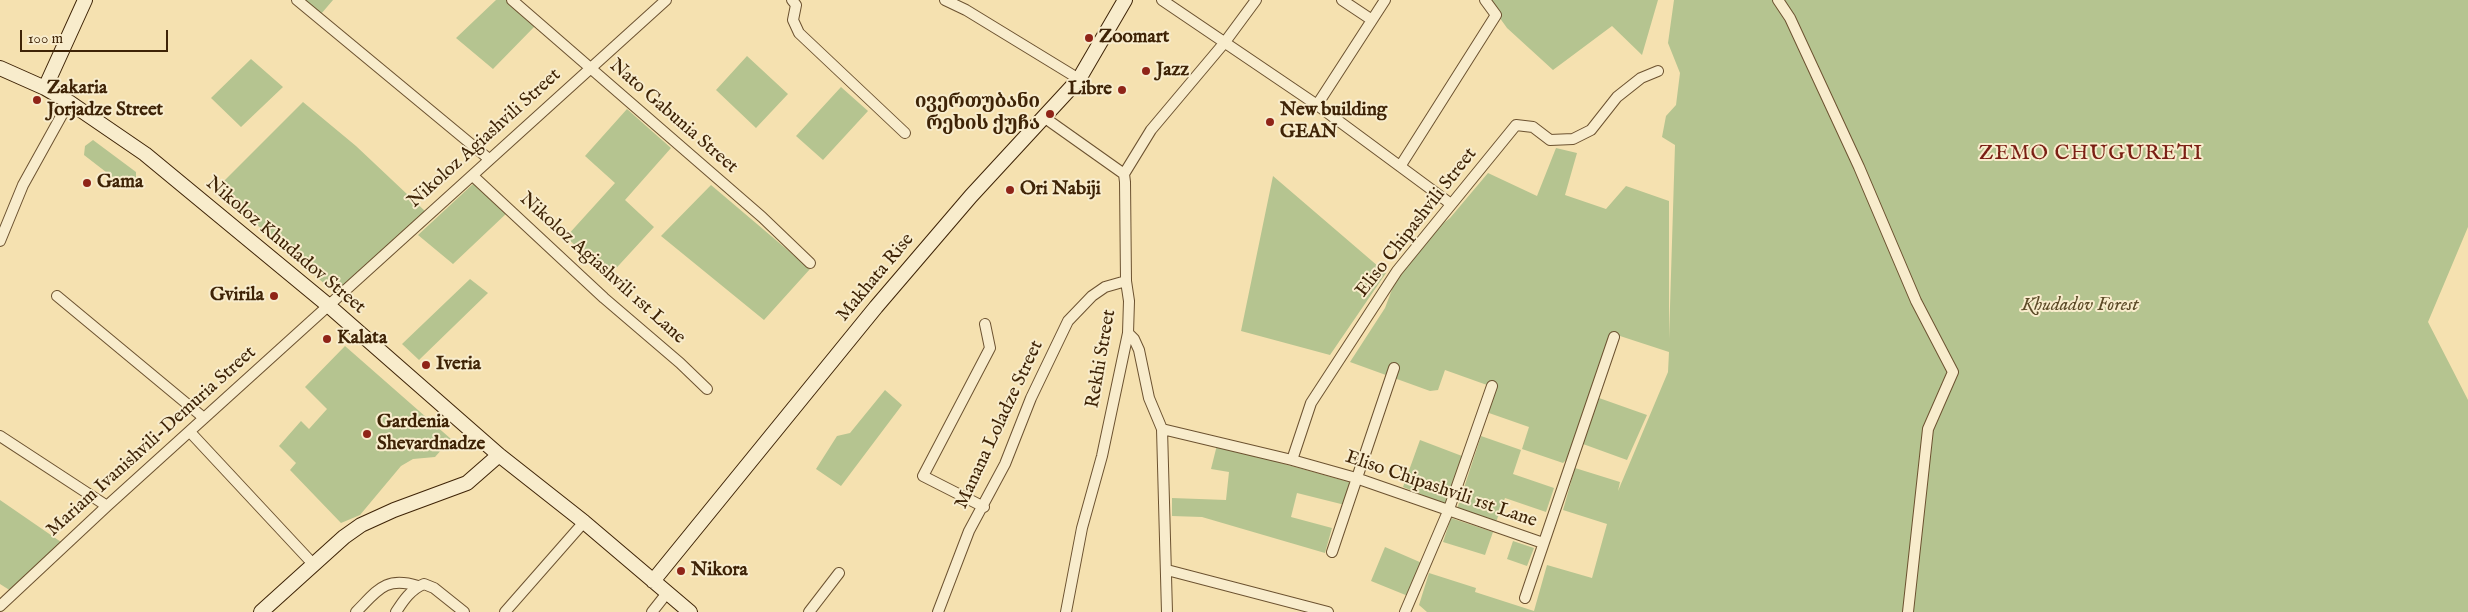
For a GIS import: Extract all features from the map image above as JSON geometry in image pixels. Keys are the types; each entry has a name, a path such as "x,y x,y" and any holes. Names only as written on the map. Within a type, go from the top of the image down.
{"main road":[{"path":"45,88 86,0"},
{"name":"Makhata Rise","path":"653,581 876,307 997,168 1079,80 1125,0"},
{"name":"Nikoloz Khudadov Street","path":"0,68 45,88 70,102 145,154 328,306 499,455 584,522 690,612"},
{"path":"261,612 344,537 361,525 402,507 467,483 499,455"}],"street":[{"path":"297,0 489,159"},
{"name":"Nato Gabunia Street","path":"512,0 762,217 810,263"},
{"name":"Nikoloz Agiashvili Street","path":"328,306 666,0"},
{"path":"792,0 796,5 793,20 799,32 906,133"},
{"path":"945,0 966,10 1079,80"},
{"path":"1162,0 1318,105 1451,204"},
{"path":"1045,118 1124,174 1156,124 1225,42 1256,0"},
{"path":"1342,0 1372,20"},
{"path":"1318,105 1384,0"},
{"path":"1400,166 1496,15 1485,0"},
{"path":"1778,0 1790,18 1859,167 1916,301 1953,372 1928,429 1908,612"},
{"name":"Eliso Chipashvili Street","path":"1292,460 1312,403 1397,271 1516,125 1533,127 1550,140 1573,139 1591,130 1617,97 1641,78 1658,71"},
{"path":"0,241 23,185 70,102"},
{"name":"Rekhi Street","path":"1066,612 1082,528 1102,456 1128,333 1129,301 1126,281 1124,174"},
{"name":"Nikoloz Agiashvili 1st Lane","path":"473,176 604,298 680,362 707,389"},
{"name":"Manana Loladze Street","path":"938,612 969,531 984,507 1005,464 1031,398 1068,321 1092,296 1104,287 1126,281"},
{"path":"57,296 204,418"},
{"name":"Mariam Ivanishvili-Demuria Street","path":"0,606 107,506 328,306"},
{"path":"984,507 923,476 990,348 985,324"},
{"path":"1128,333 1134,339 1139,350 1149,398 1162,429 1168,612"},
{"name":"Eliso Chipashvili 1st Lane","path":"1292,460 1356,478 1543,543 1614,337"},
{"path":"1332,552 1394,368"},
{"path":"1405,612 1449,509 1492,386"},
{"path":"1162,429 1292,460"},
{"path":"190,432 314,565"},
{"path":"0,436 107,506"},
{"path":"505,612 584,522"},
{"path":"1525,598 1543,543"},
{"path":"1167,570 1328,612"},
{"path":"809,612 839,573"},
{"path":"356,612 388,583 404,582 418,586"},
{"path":"396,612 418,586 424,584 434,588 464,612"},
{"path":"652,612 666,592"}],"green space":[{"path":"304,0 333,0 321,14"},
{"path":"496,0 506,0 536,25 493,69 456,38"},
{"path":"1487,0 1658,0 1642,55 1612,26 1553,70 1507,28"},
{"name":"Khudadov Forest","path":"1674,0 2468,0 2468,227 2428,322 2468,400 2468,612 1427,612 1419,605 1429,573 1476,588 1475,592 1534,611 1547,565 1592,578 1607,524 1563,510 1575,468 1620,482 1618,491 1668,372 1669,352 1620,336 1599,398 1647,415 1627,460 1583,444 1563,463 1522,449 1529,427 1489,413 1487,385 1445,370 1438,390 1430,391 1350,362 1385,308 1399,271 1428,235 1450,218 1488,173 1537,196 1556,148 1577,153 1565,195 1606,209 1626,186 1669,201 1669,339 1675,145 1662,137 1666,116 1676,105 1680,73 1668,43"},
{"path":"747,56 788,94 756,128 716,90"},
{"path":"251,59 283,87 241,127 211,98"},
{"path":"841,87 868,111 823,160 796,136"},
{"path":"303,102 356,146 426,212 335,293 216,189"},
{"path":"627,109 671,148 625,200 654,227 609,276 566,237 615,183 585,156"},
{"path":"93,140 136,172 136,180 124,186 84,155 85,146"},
{"path":"1273,176 1386,273 1330,355 1241,331"},
{"path":"474,183 508,212 453,264 418,235"},
{"path":"711,185 810,269 764,320 661,236"},
{"path":"470,279 488,293 419,360 402,344"},
{"name":"Gardenia Shevardnadze","path":"345,346 451,439 435,457 413,459 401,466 360,515 341,523 290,470 296,463 279,446 301,421 309,429 327,409 305,387"},
{"path":"885,390 902,405 841,486 816,469 837,436 850,433"},
{"path":"1481,436 1521,450 1513,474 1554,488 1546,512 1505,498 1496,522 1457,509"},
{"path":"1420,440 1462,456 1446,505 1403,487"},
{"path":"1217,445 1356,484 1349,506 1297,493 1291,517 1332,528 1325,553 1202,517 1172,516 1172,498 1226,500 1229,472 1211,469"},
{"path":"0,500 61,542 11,591 0,584"},
{"path":"1451,518 1493,532 1485,555 1443,542"},
{"path":"1513,541 1534,548 1527,566 1507,559"},
{"path":"1385,547 1422,563 1408,596 1371,581"}],"place":[{"name":"Zoomart","path":"1089,38"},
{"name":"Jazz","path":"1146,71"},
{"name":"Libre","path":"1122,90"},
{"name":"Zakaria Jorjadze Street","path":"37,100"},
{"name":"ივერთუბანი რეხის ქუჩა","path":"1050,114"},
{"name":"New building GEAN","path":"1270,122"},
{"name":"Gama","path":"87,183"},
{"name":"Ori Nabiji","path":"1010,190"},
{"name":"Gvirila","path":"274,296"},
{"name":"Kalata","path":"327,339"},
{"name":"Iveria","path":"426,365"},
{"name":"Gardenia Shevardnadze","path":"367,434"},
{"name":"Nikora","path":"681,571"}],"district":[{"name":"ZEMO CHUGURETI","path":"2091,155"}]}
